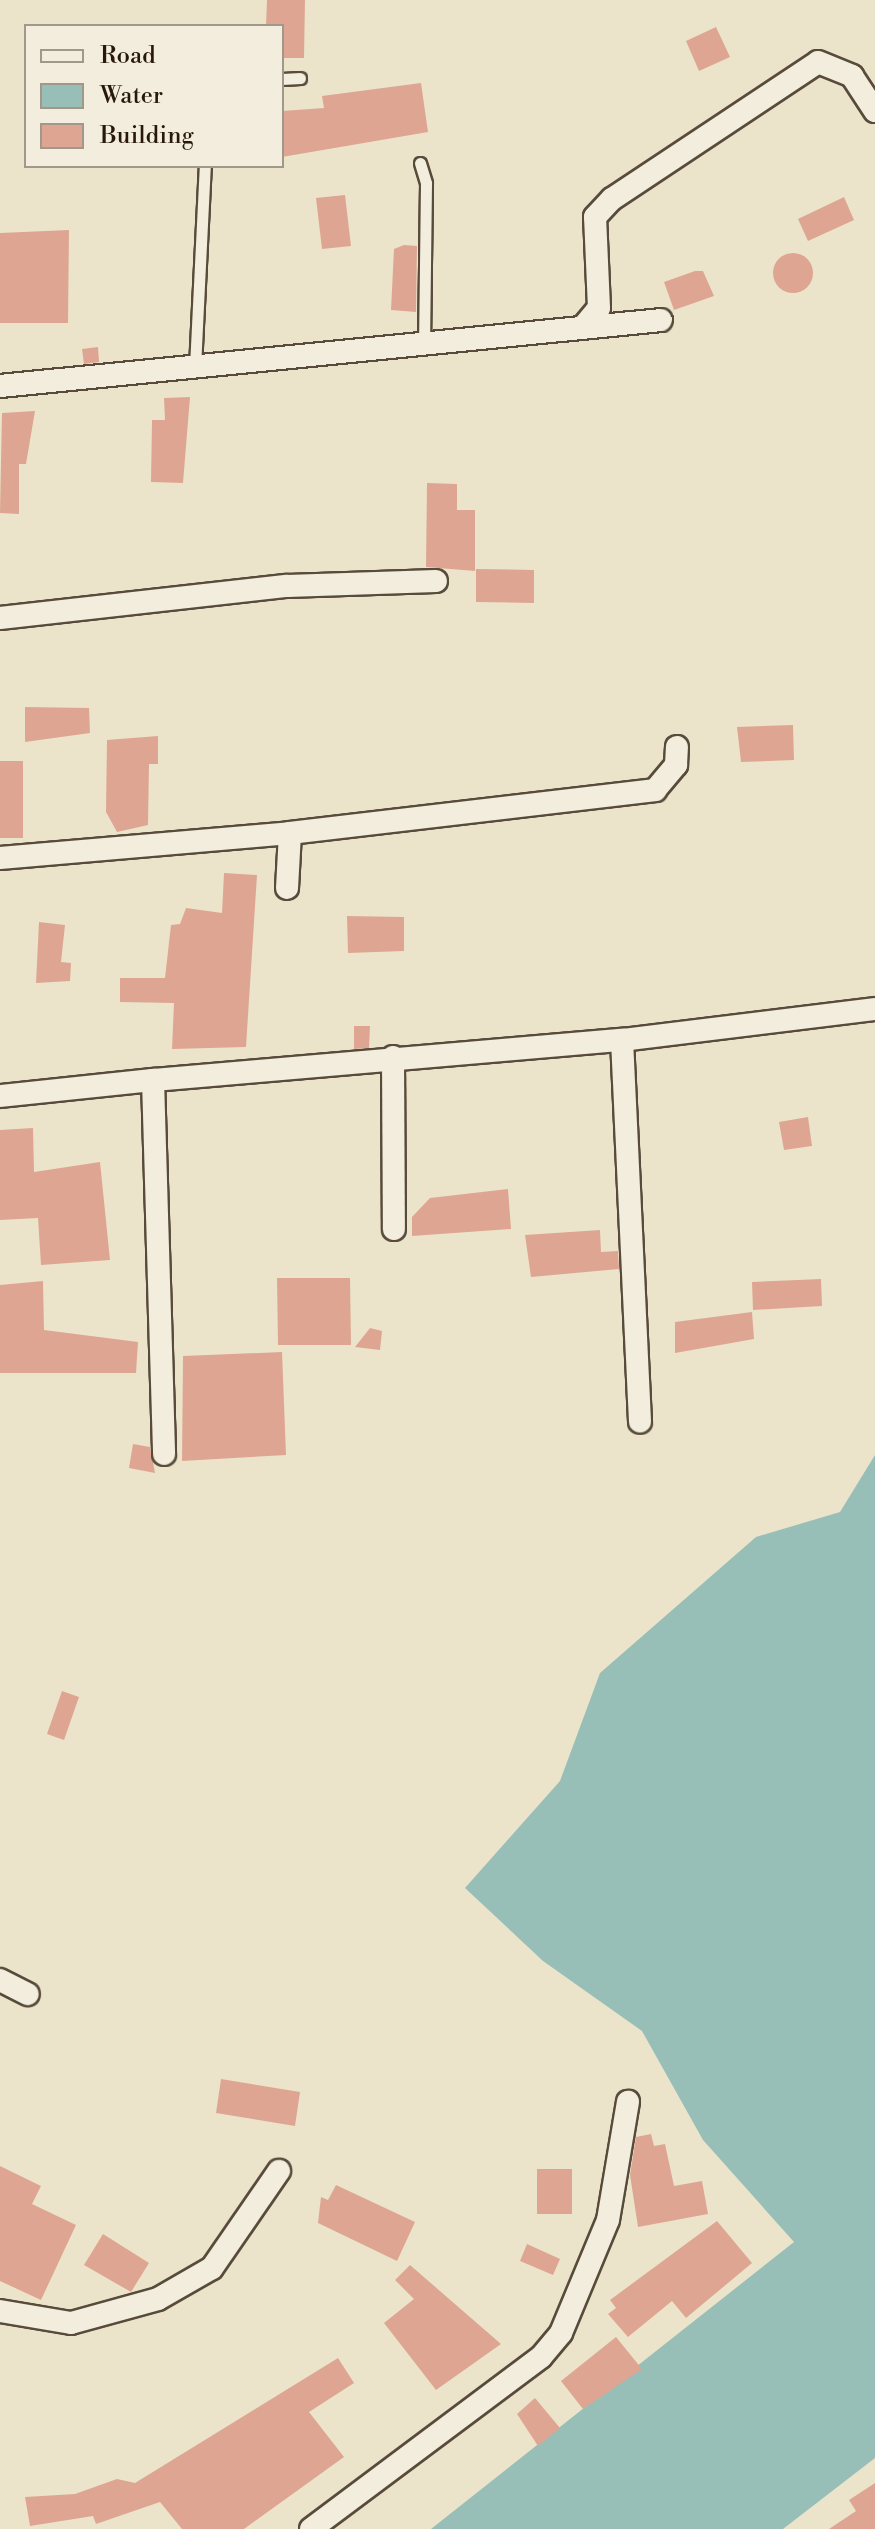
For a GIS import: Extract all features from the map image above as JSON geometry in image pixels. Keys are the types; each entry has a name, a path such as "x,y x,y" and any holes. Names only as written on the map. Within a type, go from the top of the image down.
{"street":[{"path":"582,328 599,308 595,217 612,199 818,62 852,76 875,111"},
{"path":"0,386 661,320"},
{"path":"0,618 287,586 436,581"},
{"path":"0,858 290,833 655,790 676,765 677,747"},
{"path":"287,888 290,833"},
{"path":"0,1096 393,1057 622,1040 875,1009"},
{"path":"622,1040 640,1422"},
{"path":"393,1057 394,1229"},
{"path":"153,1080 164,1454"},
{"path":"0,1980 28,1994"},
{"path":"311,2529 541,2357 561,2333 608,2220 628,2102"},
{"path":"0,2311 71,2323 158,2299 212,2268 279,2171"}],"lane":[{"path":"284,79 300,78"},
{"path":"420,163 426,183 424,344"},
{"path":"195,368 205,168"}],"water":[{"path":"875,1455 875,2458 783,2529 431,2529 794,2242 703,2140 642,2031 543,1961 465,1888 560,1781 600,1673 756,1537 840,1512"}],"building":[{"path":"267,0 305,0 304,58 284,58 284,24 266,24"},
{"path":"716,27 730,57 699,71 686,41"},
{"path":"421,83 428,132 284,157 284,111 324,108 322,96"},
{"path":"345,195 351,246 322,249 316,198"},
{"path":"844,197 854,220 808,241 798,219"},
{"path":"69,230 68,323 0,323 0,233"},
{"path":"404,245 417,246 416,312 391,310 394,249"},
{"path":"793,253 807,259 813,273 807,287 793,293 779,287 773,273 779,259"},
{"path":"703,271 714,296 674,310 664,282"},
{"path":"98,347 99,362 84,364 82,349"},
{"path":"190,397 183,483 151,482 152,420 165,420 164,398"},
{"path":"35,411 26,464 19,464 19,514 0,513 2,413"},
{"path":"427,483 457,484 457,510 475,510 475,571 426,567"},
{"path":"476,569 534,570 534,603 476,602"},
{"path":"25,707 89,708 90,733 25,742"},
{"path":"793,725 794,760 741,762 737,727"},
{"path":"158,736 158,764 149,764 148,825 117,832 106,812 107,740"},
{"path":"0,761 23,761 23,838 0,838"},
{"path":"224,873 257,875 246,1047 172,1049 174,1003 120,1002 120,978 165,978 171,925 180,924 186,908 222,913"},
{"path":"347,916 404,917 404,951 348,953"},
{"path":"39,922 65,925 61,962 71,963 70,981 36,983"},
{"path":"354,1026 370,1026 369,1048 354,1049"},
{"path":"808,1117 812,1146 784,1150 779,1122"},
{"path":"33,1128 34,1172 100,1162 110,1260 41,1265 38,1218 0,1220 0,1130"},
{"path":"508,1189 511,1229 412,1236 412,1217 430,1198"},
{"path":"600,1230 601,1252 618,1251 619,1269 531,1277 525,1235"},
{"path":"277,1278 350,1278 351,1345 278,1345"},
{"path":"821,1279 822,1306 753,1310 752,1282"},
{"path":"43,1281 44,1330 138,1342 136,1373 0,1373 0,1285"},
{"path":"752,1312 754,1339 675,1353 675,1322"},
{"path":"370,1328 382,1331 380,1350 355,1347"},
{"path":"282,1352 286,1455 182,1461 183,1356"},
{"path":"133,1444 150,1447 155,1473 129,1468"},
{"path":"62,1691 79,1697 64,1740 47,1734"},
{"path":"221,2079 300,2092 295,2126 216,2113"},
{"path":"651,2134 654,2146 665,2144 674,2186 702,2181 708,2214 638,2227 630,2175 636,2137"},
{"path":"0,2166 41,2186 32,2204 76,2225 41,2300 0,2281"},
{"path":"537,2169 572,2169 572,2214 537,2214"},
{"path":"336,2185 415,2222 397,2261 318,2223 321,2197 328,2200"},
{"path":"717,2221 752,2263 686,2318 672,2301 628,2337 608,2314 616,2308 610,2300"},
{"path":"103,2234 149,2263 131,2292 84,2265"},
{"path":"527,2244 560,2259 553,2275 520,2261"},
{"path":"410,2265 501,2344 436,2390 384,2323 414,2299 395,2280"},
{"path":"616,2337 642,2369 583,2409 561,2381"},
{"path":"338,2358 354,2383 309,2412 344,2457 244,2529 182,2529 160,2502 96,2524 93,2516 30,2526 25,2497 75,2494 117,2479 135,2483"},
{"path":"535,2398 560,2428 538,2446 517,2414"},
{"path":"875,2483 875,2529 829,2529 856,2511 849,2500"}]}
